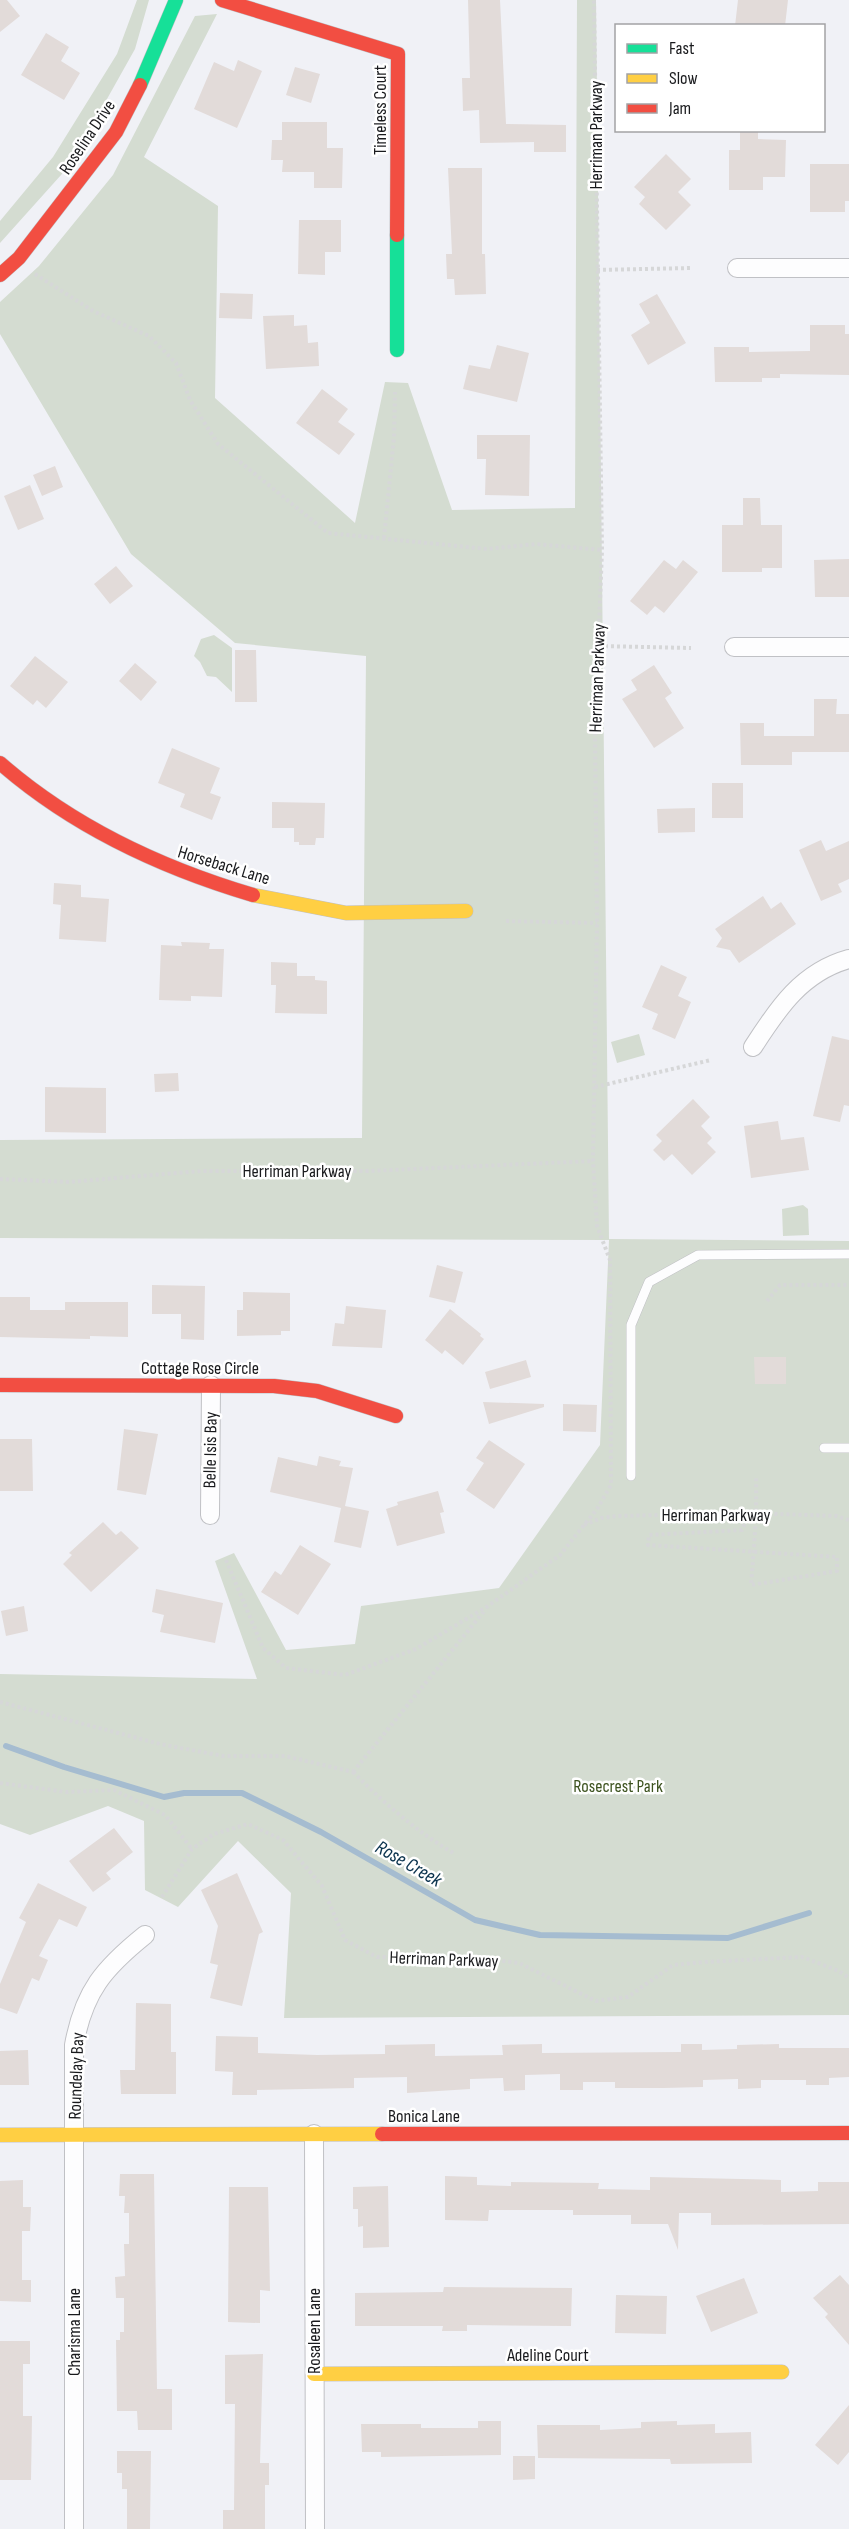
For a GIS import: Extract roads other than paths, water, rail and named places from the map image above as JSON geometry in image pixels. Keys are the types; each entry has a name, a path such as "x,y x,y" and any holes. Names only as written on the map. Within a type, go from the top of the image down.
{"street":[{"name":"Roselina Drive","path":"0,275 26,249 116,132 151,65 176,0"},
{"name":"Timeless Court","path":"222,0 398,54 397,350"},
{"path":"736,268 849,268"},
{"path":"734,647 849,647"},
{"name":"Horseback Lane","path":"0,763 72,816 165,865 244,893 330,911 404,914 466,911"},
{"path":"753,1047 792,992 818,972 849,959"},
{"name":"Cottage Rose Circle","path":"0,1385 296,1388 335,1396 396,1416"},
{"name":"Belle Isis Bay","path":"210,1515 211,1386"},
{"name":"Roundelay Bay","path":"74,2134 74,2045 84,2006 103,1973 145,1935"},
{"name":"Bonica Lane","path":"0,2135 849,2133"},
{"name":"Charisma Lane","path":"74,2134 74,2529"},
{"name":"Rosaleen Lane","path":"314,2134 315,2529"},
{"name":"Adeline Court","path":"314,2374 782,2372"}],"lane":[{"path":"631,1476 631,1325 649,1282 698,1255 849,1254"},
{"path":"824,1448 849,1448"}],"waterway":[{"name":"Rose Creek","path":"6,1746 64,1767 164,1797 184,1793 242,1793 321,1832 475,1920 540,1935 728,1938 809,1913"}],"park label":[{"name":"Rosecrest Park","path":"618,1786"}]}
